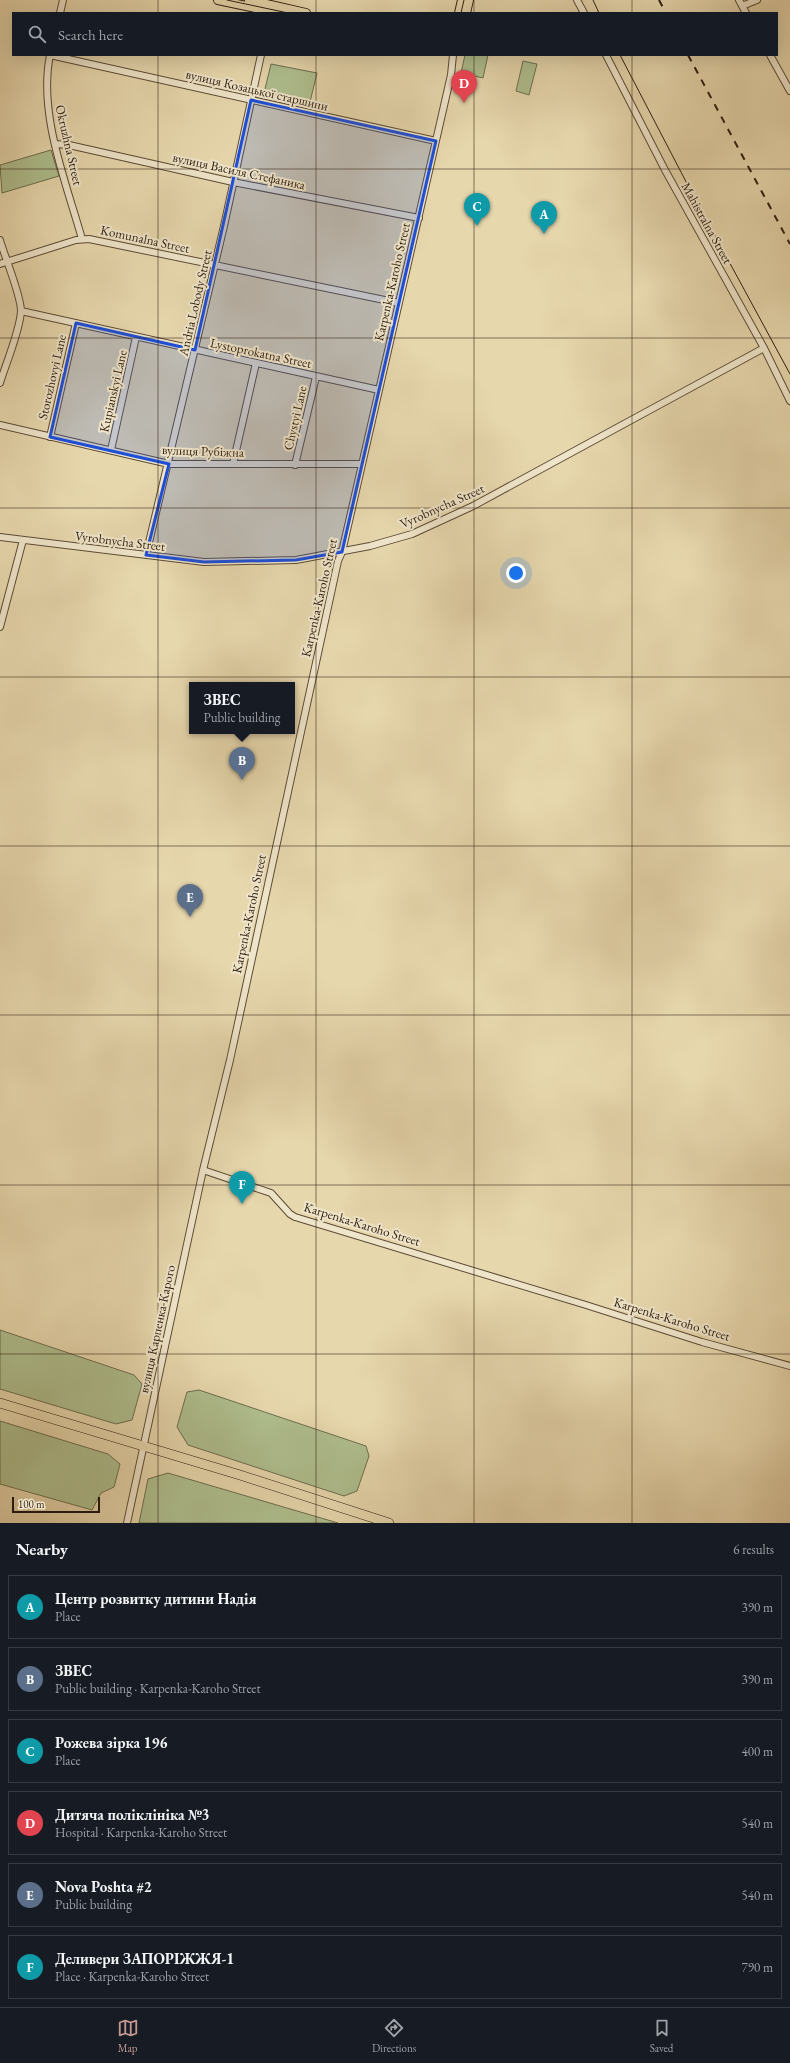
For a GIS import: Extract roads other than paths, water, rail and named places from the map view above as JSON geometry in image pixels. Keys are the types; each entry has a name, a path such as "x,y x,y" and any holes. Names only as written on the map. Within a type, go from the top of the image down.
{"highway":[{"path":"0,1403 145,1446 389,1523"}],"main road":[{"path":"218,0 300,12"},
{"path":"249,0 272,7"},
{"path":"459,12 462,0"},
{"path":"466,12 469,0"}],"street":[{"path":"60,12 63,0"},
{"path":"577,0 583,12"},
{"path":"739,0 745,12"},
{"path":"742,6 757,0"},
{"name":"Okruzhna Street","path":"50,56 46,82 49,114 82,239"},
{"name":"вулиця Козацької старшини","path":"54,56 436,141"},
{"name":"Andria Lobody Street","path":"146,555 169,464 261,56"},
{"name":"Karpenka-Karoho Street","path":"453,56 451,75 419,218 328,607 231,1053 203,1170 271,1193 290,1214 295,1217 586,1305 702,1342 790,1366"},
{"name":"Mahistralna Street","path":"607,56 665,170 764,348 790,401"},
{"path":"771,56 790,91"},
{"name":"вулиця Василя Стефаника","path":"56,144 69,145 233,182 419,218"},
{"name":"Komunalna Street","path":"3,262 82,239 399,303"},
{"path":"0,240 3,262 19,300 21,311 0,382"},
{"name":"Lystoprokatna Street","path":"21,311 379,390"},
{"name":"Storozhovyi Lane","path":"50,436 76,323"},
{"name":"Kupianskyi Lane","path":"111,450 136,337"},
{"name":"Vyrobnycha Street","path":"0,537 204,562 262,562 296,560 342,552 412,534 438,523 525,478 764,348"},
{"path":"233,464 256,363"},
{"name":"Chystyi Lane","path":"295,465 316,377"},
{"name":"вулиця Рубіжна","path":"0,425 169,464 362,464"},
{"path":"0,627 23,540"},
{"name":"вулиця Карпенка-Карого","path":"127,1523 145,1446 203,1170"}],"tram line":[{"path":"227,0 283,12"},
{"path":"461,12 464,0"},
{"path":"593,0 599,12"},
{"path":"621,56 694,197 790,374"}],"railway":[{"path":"659,0 665,12"},
{"path":"689,56 790,244"}],"place":[{"name":"Дитяча поліклініка №3","path":"464,103"},
{"name":"Рожева зірка 196","path":"477,226"},
{"name":"Центр розвитку дитини Надія","path":"544,234"},
{"name":"ЗВЕС","path":"242,780"},
{"name":"Nova Poshta #2","path":"190,917"},
{"name":"Деливери ЗАПОРІЖЖЯ-1","path":"242,1204"}]}
